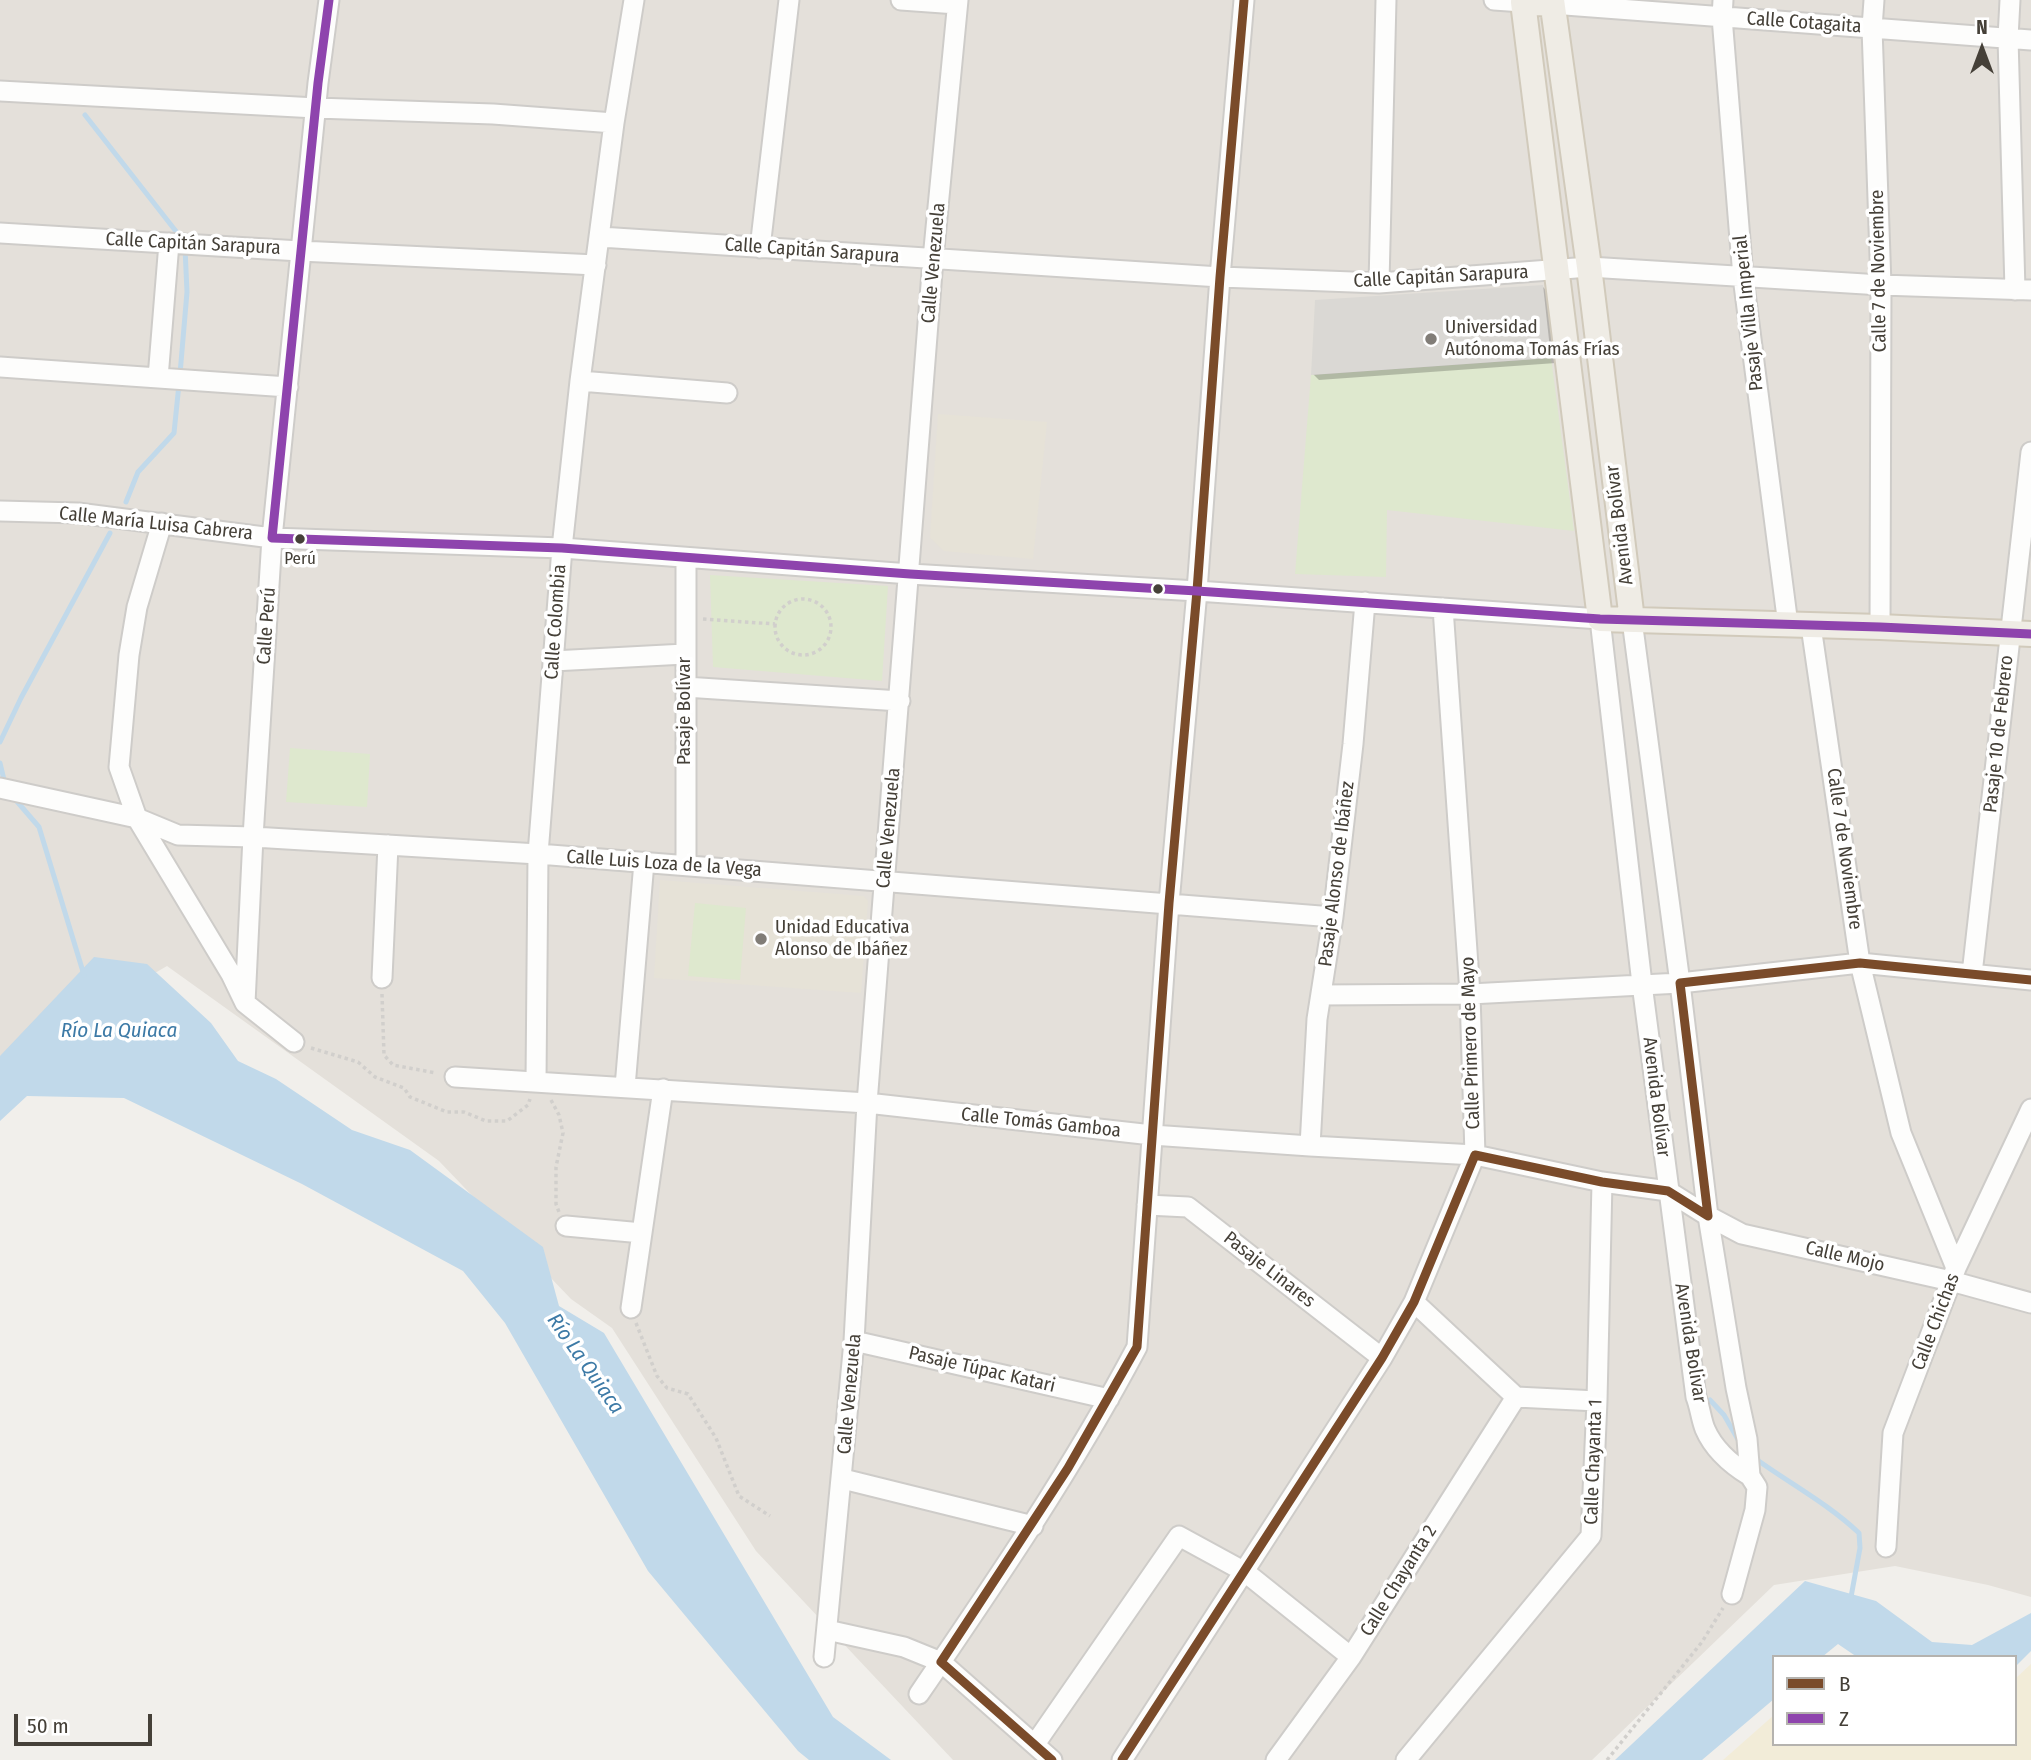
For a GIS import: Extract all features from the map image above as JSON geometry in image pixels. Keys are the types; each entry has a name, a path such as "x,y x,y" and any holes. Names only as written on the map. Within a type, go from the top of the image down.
{"main road":[{"name":"Calle Cotagaita","path":"1523,2 1552,2"},
{"name":"Avenida Bolívar","path":"1523,2 1600,619"},
{"name":"Avenida Bolívar","path":"1552,2 1589,267 1632,620"},
{"name":"Calle María Luisa Cabrera","path":"1600,619 1880,626 2021,634"}],"street":[{"name":"Calle Perú","path":"246,1003 253,837 272,538 300,251 329,0"},
{"name":"Calle Colombia","path":"536,1081 538,854 562,548 580,381 614,123 634,0"},
{"path":"760,247 789,0"},
{"path":"901,0 958,2"},
{"path":"919,1694 1032,1526 1109,1399 1137,1347 1169,903 1244,0"},
{"path":"1379,283 1387,0"},
{"name":"Calle Cotagaita","path":"1494,0 1523,2"},
{"name":"Calle 7 de Noviembre","path":"1874,0 1872,28 1881,285 1880,626"},
{"path":"2010,0 2008,38 2023,290"},
{"name":"Calle Venezuela","path":"824,1657 843,1479 854,1341 867,1103 933,259 958,2"},
{"name":"Calle Cotagaita","path":"1552,2 1723,8 1872,28 2031,40"},
{"name":"Pasaje Villa Imperial","path":"1723,8 1743,277 1799,625"},
{"path":"0,91 316,108 493,114 614,123"},
{"name":"Calle Capitán Sarapura","path":"0,233 596,265"},
{"name":"Calle Capitán Sarapura","path":"600,237 1220,277 1379,283 1589,267 1881,285 2023,290"},
{"path":"158,378 169,243"},
{"path":"0,367 288,387"},
{"path":"580,381 727,393"},
{"name":"Pasaje 10 de Febrero","path":"1972,974 2021,634 2031,452"},
{"name":"Calle María Luisa Cabrera","path":"0,511 78,513 272,538 562,548 910,574 1600,619"},
{"path":"162,523 137,607 129,655 119,767 137,818 246,1003 294,1042"},
{"name":"Pasaje Bolívar","path":"686,558 686,865"},
{"name":"Pasaje Alonso de Ibáñez","path":"1310,1146 1317,1019 1333,917 1353,744 1365,602"},
{"name":"Calle Primero de Mayo","path":"1122,1760 1382,1358 1414,1302 1475,1155 1470,994 1443,608"},
{"name":"Avenida Bolívar","path":"1600,619 1668,1191"},
{"name":"Avenida Bolívar","path":"1632,620 1708,1216"},
{"name":"Calle 7 de Noviembre","path":"1799,625 1860,963 1901,1133 1954,1274"},
{"path":"553,661 685,654"},
{"path":"685,687 900,701"},
{"name":"Calle Luis Loza de la Vega","path":"0,788 137,818 178,835 538,854 1333,917"},
{"path":"382,978 388,845"},
{"path":"625,1087 644,862"},
{"path":"1321,995 1470,994 1680,983 1860,963 2031,980"},
{"name":"Calle Tomás Gamboa","path":"455,1077 867,1103 1152,1135 1475,1155 1602,1182 1668,1191"},
{"path":"631,1308 663,1089"},
{"name":"Calle Chichas","path":"1886,1547 1893,1433 1954,1274 2031,1109"},
{"name":"Calle Chayanta 1","path":"1406,1760 1591,1536 1602,1182"},
{"name":"Calle Mojo","path":"1668,1191 1742,1234 1954,1274 2031,1303"},
{"name":"Avenida Bolivar","path":"1668,1191 1696,1397 1705,1428 1715,1448 1739,1470 1751,1476"},
{"name":"Pasaje Linares","path":"1147,1205 1188,1207 1382,1358"},
{"name":"Avenida Bolivar","path":"1708,1216 1751,1476 1757,1488 1755,1510 1732,1594"},
{"path":"566,1226 642,1233"},
{"path":"1414,1302 1516,1397 1597,1401"},
{"name":"Pasaje Túpac Katari","path":"854,1341 1109,1399"},
{"name":"Calle Chayanta 2","path":"1276,1760 1351,1657 1516,1397"},
{"path":"843,1479 1032,1526"},
{"path":"1035,1744 1179,1536 1245,1572 1351,1657"},
{"path":"827,1630 904,1647 941,1662 1052,1760"}],"path":[{"path":"810,600 818,603 830,617 831,634 821,649 804,656 786,650 779,643 775,624 777,615 791,601 810,600"},
{"path":"685,618 775,624"},
{"path":"382,978 384,1055 393,1065 455,1077"},
{"path":"294,1042 358,1062 375,1076 404,1088 410,1097 430,1106 447,1112 464,1112 486,1121 507,1121 528,1105 536,1081"},
{"path":"536,1081 559,1115 563,1133 556,1167 556,1205 566,1226"},
{"path":"631,1308 657,1376 667,1388 688,1394 716,1438 739,1496 770,1516"},
{"path":"1607,1760 1702,1642 1732,1594"}],"shaded area":[{"path":"0,0 2031,0 2031,1597 1988,1585 1895,1566 1774,1585 1592,1760 953,1760 756,1551 612,1328 571,1299 439,1161 167,966 0,1063"},
{"path":"938,414 1047,422 1033,559 944,551 930,538"},
{"name":"Unidad Educativa Alonso de Ibáñez","path":"660,880 864,896 868,901 861,993 654,978"}],"green space":[{"path":"1551,358 1574,531 1387,510 1386,577 1295,574 1311,375"},
{"path":"710,575 888,586 882,681 713,667"},
{"path":"290,748 370,754 367,807 286,802"},
{"path":"695,903 746,908 740,980 688,976"}],"sand":[{"path":"2031,1664 2031,1760 1723,1760 1772,1717 1772,1746 2017,1746 2017,1677"}],"water":[{"name":"Río La Quiaca","path":"94,957 147,964 211,1023 238,1061 276,1079 352,1130 410,1150 543,1247 559,1306 604,1333 833,1717 891,1760 809,1760 798,1751 648,1571 505,1323 463,1271 302,1184 124,1098 27,1096 0,1121 0,1056"},
{"path":"1805,1581 1876,1601 1932,1642 1972,1645 2031,1613 2031,1651 2017,1665 2017,1655 1854,1655 1838,1644 1824,1655 1772,1655 1772,1701 1702,1760 1615,1760"}],"building":[{"name":"Universidad Autónoma Tomás Frías","path":"1543,285 1551,358 1311,375 1315,300"}],"waterway":[{"path":"85,115 182,239"},
{"path":"180,374 187,292 185,248"},
{"path":"126,502 138,472 174,433 179,384"},
{"path":"0,742 110,533"},
{"path":"0,763 5,784"},
{"path":"14,798 39,827 84,975"},
{"path":"1710,1400 1724,1415 1740,1443"},
{"path":"1753,1457 1821,1503 1859,1533 1860,1548 1851,1597"}],"transit line":[{"name":"Z","path":"329,0 318,83 272,538 562,548 910,574 1600,619 2031,634"},
{"name":"B","path":"1052,1760 941,1662 1068,1468 1137,1347 1169,903 1244,0"},
{"name":"B","path":"1708,1216 1680,983 1860,963 2031,980"},
{"name":"B","path":"1122,1760 1382,1358 1414,1302 1475,1155 1602,1182 1668,1191 1708,1216"}],"place":[{"name":"Universidad Autónoma Tomás Frías","path":"1431,339"},
{"name":"Perú","path":"300,539"},
{"name":"Unidad Educativa Alonso de Ibáñez","path":"761,939"}]}
